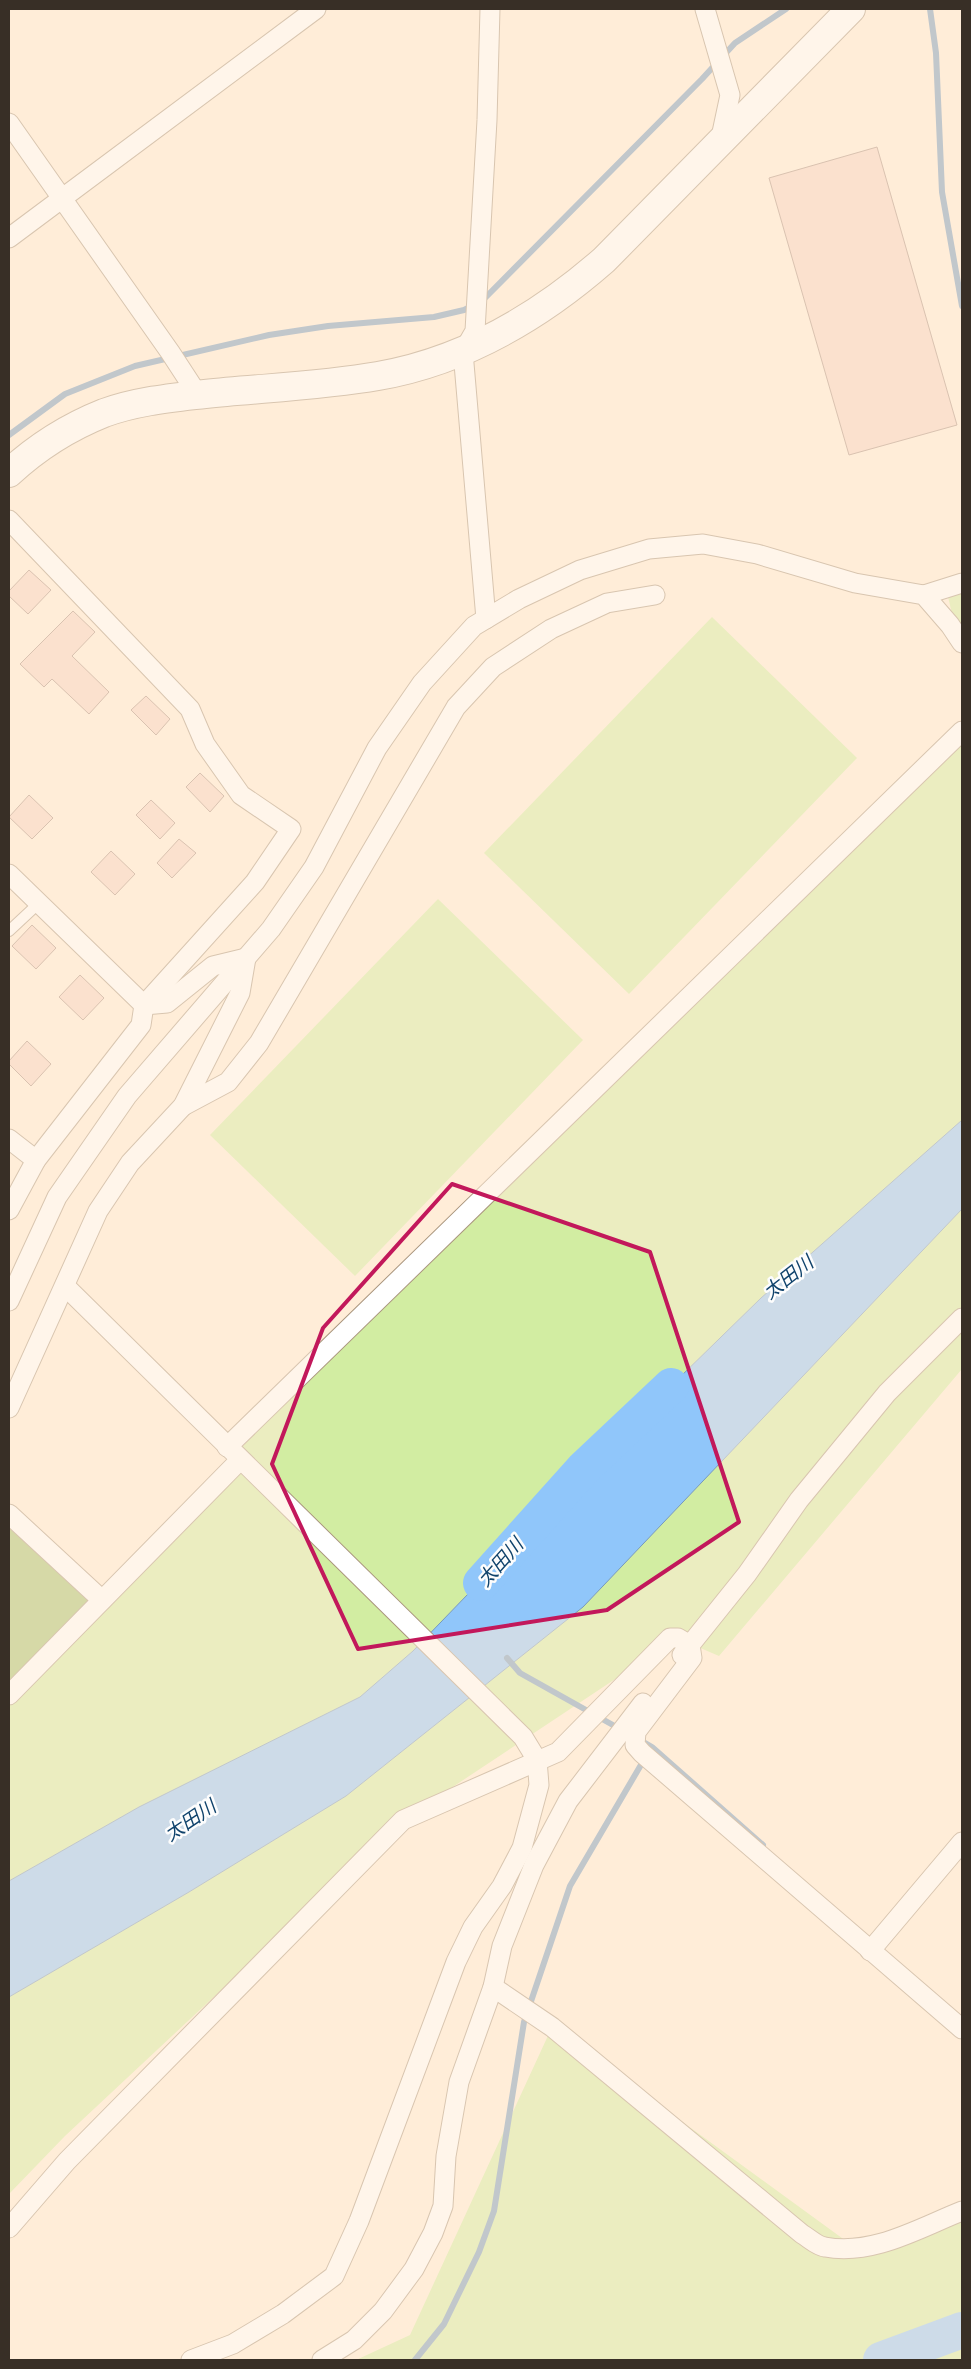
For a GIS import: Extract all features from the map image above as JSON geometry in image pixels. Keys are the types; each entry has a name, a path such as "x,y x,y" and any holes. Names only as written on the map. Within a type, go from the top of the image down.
{"street":[{"path":"9,238 316,9"},
{"path":"486,619 463,352 475,331 487,120 490,9"},
{"path":"705,9 730,95 720,143"},
{"path":"9,473 30,453 72,427 106,413 145,402 379,376 463,352 529,318 569,291 604,260 851,9"},
{"path":"9,123 170,352 198,395"},
{"path":"9,520 190,709 205,744 241,795 291,829 255,882 144,1005 141,1025 36,1160 9,1210"},
{"path":"9,1301 57,1197 127,1096 271,929 314,867 377,748 422,683 474,626 519,599 580,570 649,549 703,544 757,554 856,583 924,595 962,583"},
{"path":"183,1106 228,1082 259,1043 456,707 493,667 551,629 608,603 655,595"},
{"path":"924,595 950,625 962,643"},
{"path":"9,1695 239,1459 962,731"},
{"path":"9,874 144,1005 168,1003 213,966 246,958"},
{"path":"9,1408 98,1211 130,1163 183,1106 240,993 246,958"},
{"path":"9,1139 36,1160"},
{"path":"65,1286 523,1737 537,1760 539,1785 522,1848 502,1886 473,1927 456,1962 359,2222 334,2276 274,2319 233,2344 191,2360"},
{"path":"322,2360 354,2340 383,2311 414,2270 434,2234 443,2206 446,2156 459,2082 494,1987 502,1946 531,1874 568,1801 609,1745 747,1574 799,1500 881,1401 962,1318"},
{"path":"9,1514 102,1600"},
{"path":"9,2228 67,2161 403,1820 558,1752 670,1638 678,1638 690,1645"},
{"path":"690,1645 692,1658 636,1732 635,1745 642,1754 962,2029"},
{"path":"870,1951 962,1842"},
{"path":"494,1987 552,2027 802,2234 823,2247 857,2249 877,2245 962,2211"}],"lane":[{"path":"9,931 39,903"}],"highlighted area":[{"path":"452,1184 650,1252 739,1522 607,1610 358,1649 272,1464 323,1328"}],"green space":[{"path":"962,582 962,657 946,588"},
{"path":"712,617 857,758 629,994 484,853"},
{"path":"962,726 962,1120 761,1298 636,1420 413,1651 360,1697 139,1807 9,1881 9,1694 408,1271"},
{"path":"438,899 583,1040 355,1276 210,1135"},
{"path":"962,1209 962,1369 719,1656 677,1638 403,1820 65,2136 9,2194 9,1997 189,1892 346,1796 583,1607"},
{"path":"9,1514 102,1600 9,1696"},
{"path":"552,2027 857,2249 962,2209 962,2360 356,2360 410,2335"}],"water":[{"path":"962,1120 962,1209 583,1607 346,1796 189,1892 9,1997 9,1881 139,1807 360,1697 413,1651 636,1420 761,1298"}],"building":[{"path":"877,147 957,425 849,455 769,178"},
{"path":"29,570 51,590 28,614 9,596 9,591"},
{"path":"73,611 95,632 72,656 109,692 89,714 52,679 44,687 20,664"},
{"path":"146,696 170,719 156,735 131,710"},
{"path":"200,773 224,796 210,812 186,787"},
{"path":"29,795 53,818 32,839 9,817"},
{"path":"151,800 175,823 160,839 136,815"},
{"path":"179,839 196,853 172,878 157,863"},
{"path":"111,851 135,874 115,895 91,872"},
{"path":"32,925 56,948 36,969 12,946"},
{"path":"80,975 104,998 83,1020 59,997"},
{"path":"27,1041 51,1064 31,1086 9,1064 9,1061"}],"waterway":[{"path":"9,435 65,394 135,366 269,335 328,326 434,317 464,310 482,301 702,79 735,43 786,9"},
{"path":"930,9 936,53 942,192 962,306"},
{"name":"太田川","path":"481,1583 584,1468 671,1386"},
{"path":"507,1658 520,1673 620,1729"},
{"path":"640,1740 652,1747 763,1845"},
{"path":"415,2360 444,2324 479,2252 494,2211 524,2022 570,1886 645,1758"},
{"path":"881,2360 962,2330"}]}
